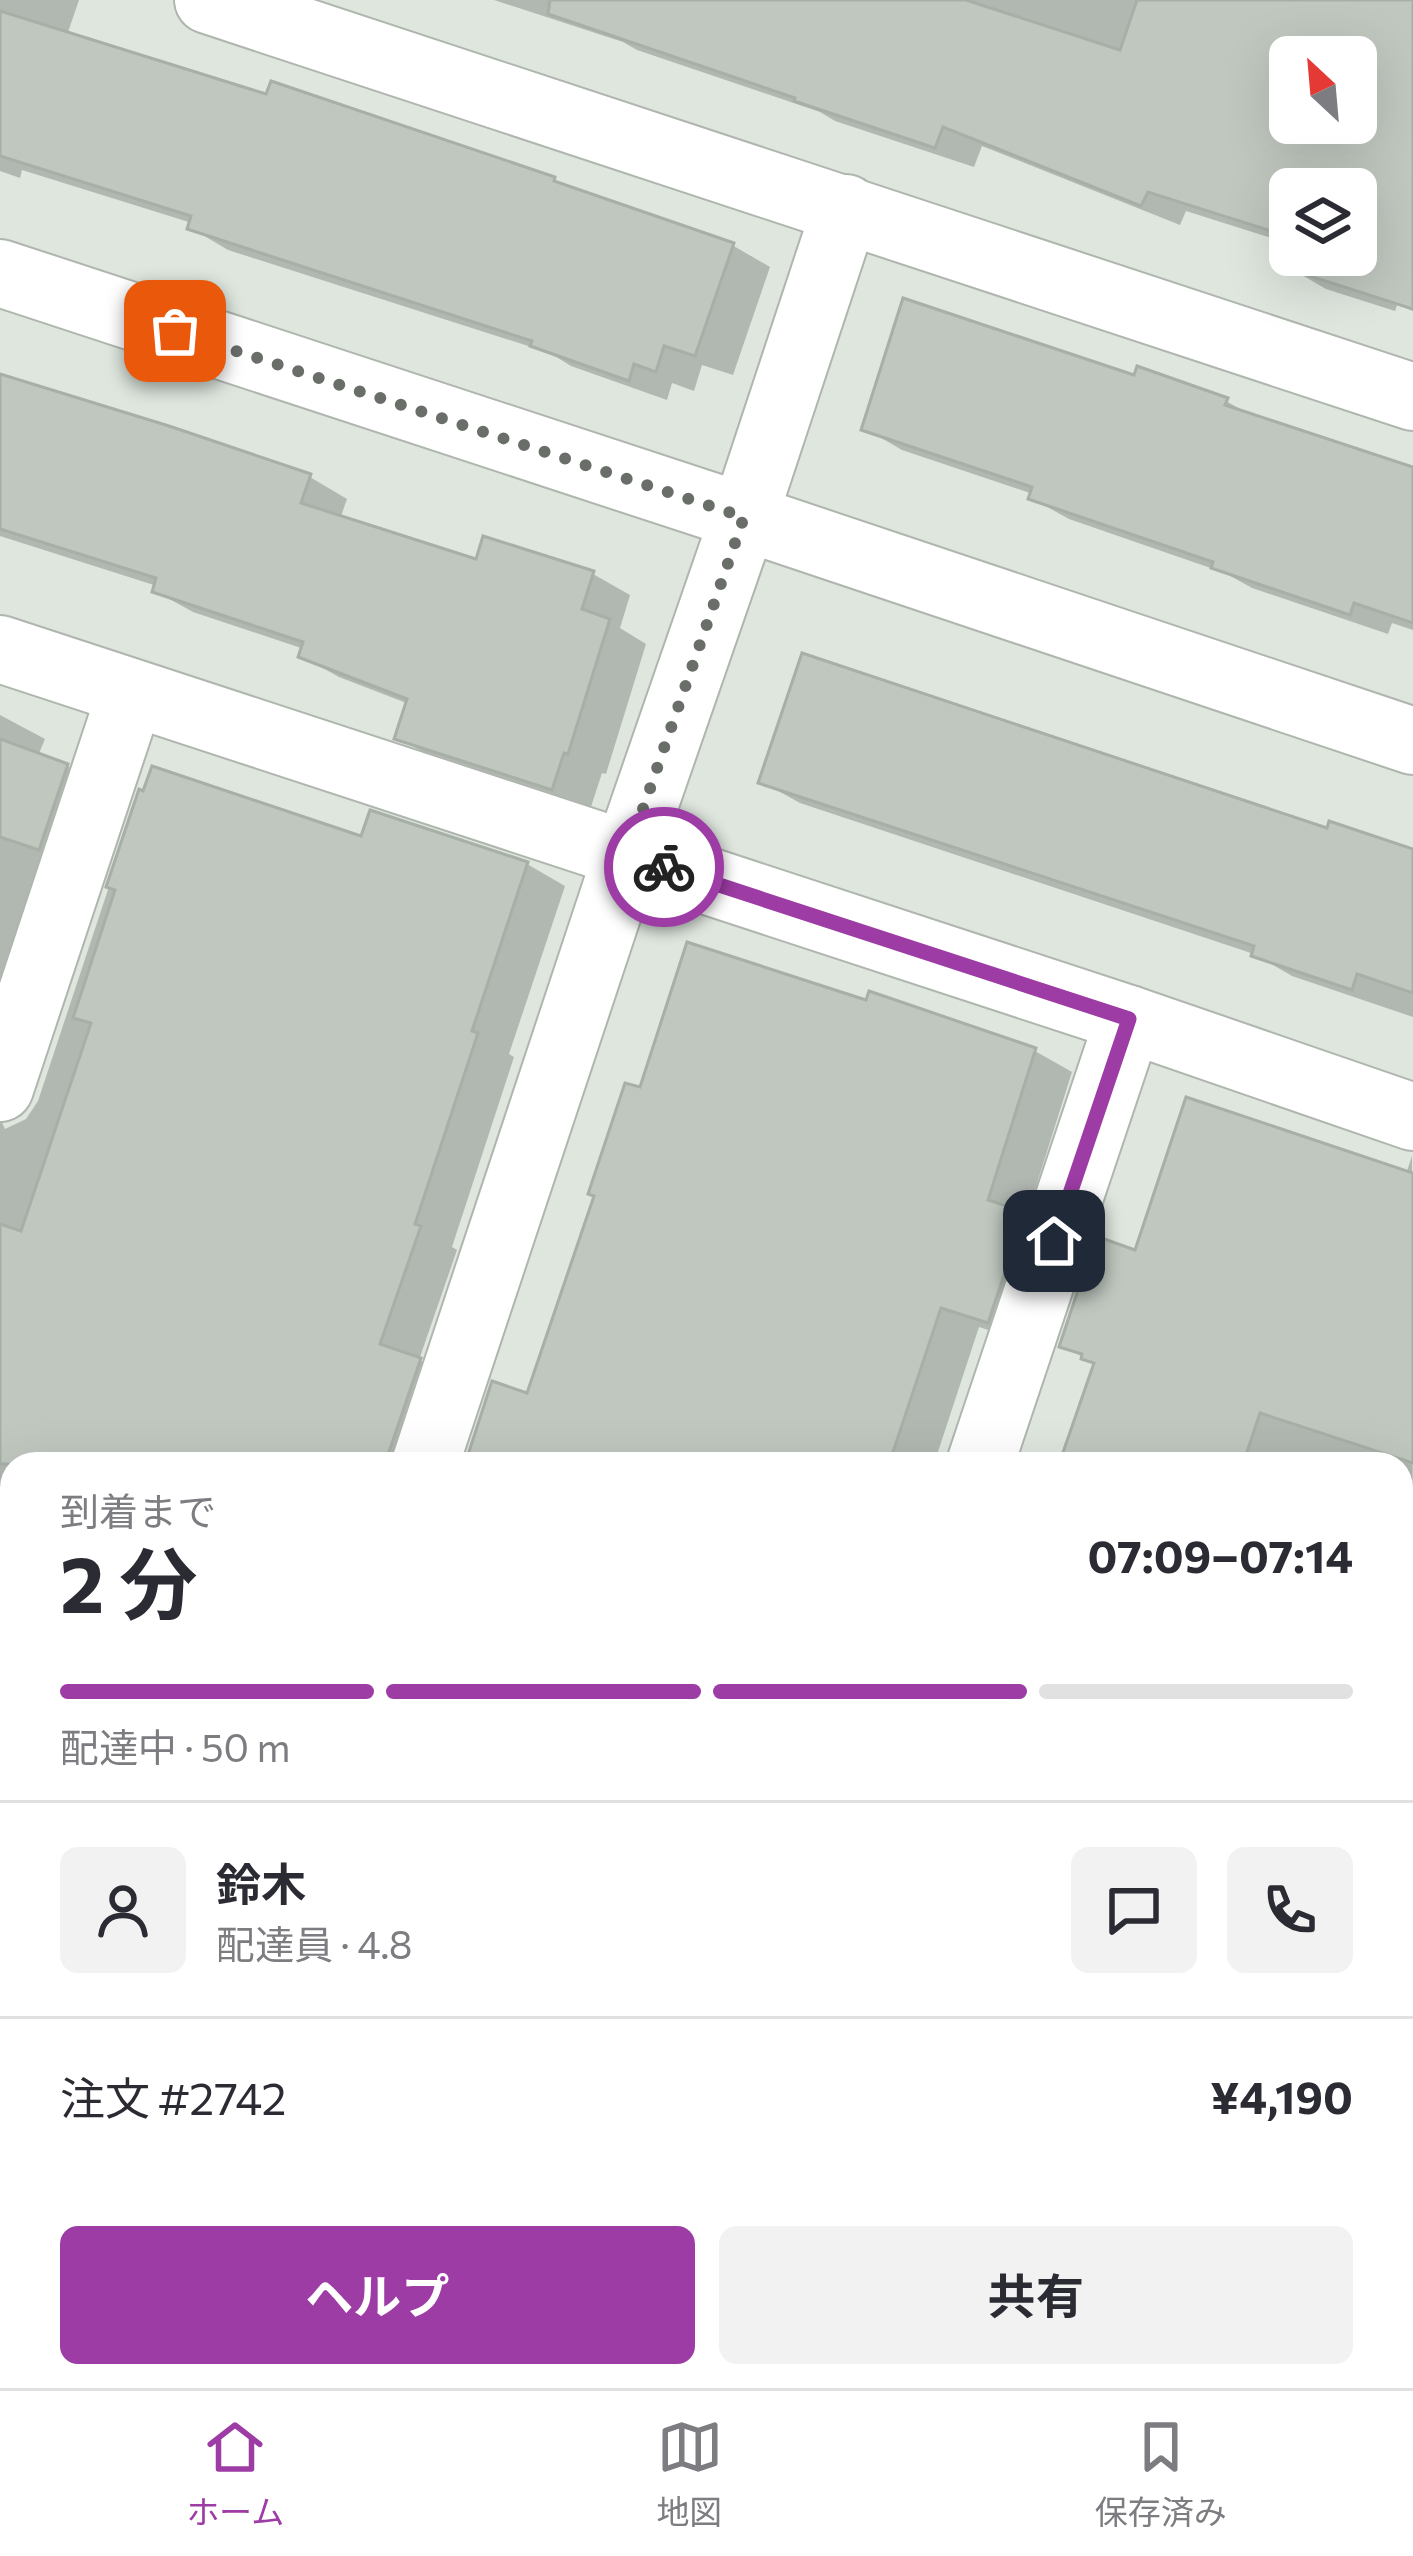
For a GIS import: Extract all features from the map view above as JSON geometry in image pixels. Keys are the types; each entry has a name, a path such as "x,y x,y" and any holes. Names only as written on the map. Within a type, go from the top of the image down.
{"street":[{"path":"208,0 1413,397"},
{"path":"429,1452 846,208"},
{"path":"0,273 1413,741"},
{"path":"0,649 1129,1019 1413,1117"},
{"path":"0,1088 131,693"},
{"path":"984,1452 1129,1019"}],"building":[{"path":"550,0 966,0 1120,50 1137,0 1413,0 1413,309 1310,276 1377,276 1377,168 1269,168 1269,230 1148,192 1141,206 943,127 935,148 548,14"},
{"path":"0,11 266,94 271,81 734,243 695,356 664,346 656,372 634,364 629,381 530,346 532,341 187,229 191,216 0,156"},
{"path":"903,298 1134,375 1137,366 1228,398 1225,405 1413,467 1413,623 1354,603 1350,615 1211,568 1213,562 1028,499 1032,487 861,430"},
{"path":"0,374 311,474 301,503 476,559 483,536 594,571 582,609 610,619 552,790 394,739 407,699 298,657 303,642 152,592 156,578 0,529"},
{"path":"802,653 1327,828 1329,821 1413,849 1413,993 1357,974 1352,990 1251,956 1254,946 758,783"},
{"path":"0,739 68,764 39,850 0,837"},
{"path":"152,766 361,836 370,810 528,862 415,1224 421,1226 380,1344 421,1358 389,1452 0,1452 0,1224 21,1231 91,1023 73,1018 115,890 106,887 139,789 143,791"},
{"path":"687,942 866,1000 869,991 1036,1048 988,1200 1025,1212 988,1323 941,1308 893,1452 469,1452 492,1381 527,1393 594,1196 588,1194 625,1083 640,1087"},
{"path":"1186,1097 1413,1173 1413,1452 1379,1452 1260,1413 1247,1452 1063,1452 1094,1363 1059,1347 1096,1236 1135,1250"}],"way so far":[{"path":"175,331 744,517 627,855 664,867"}],"route":[{"path":"664,867 1129,1019 1054,1241"}]}
